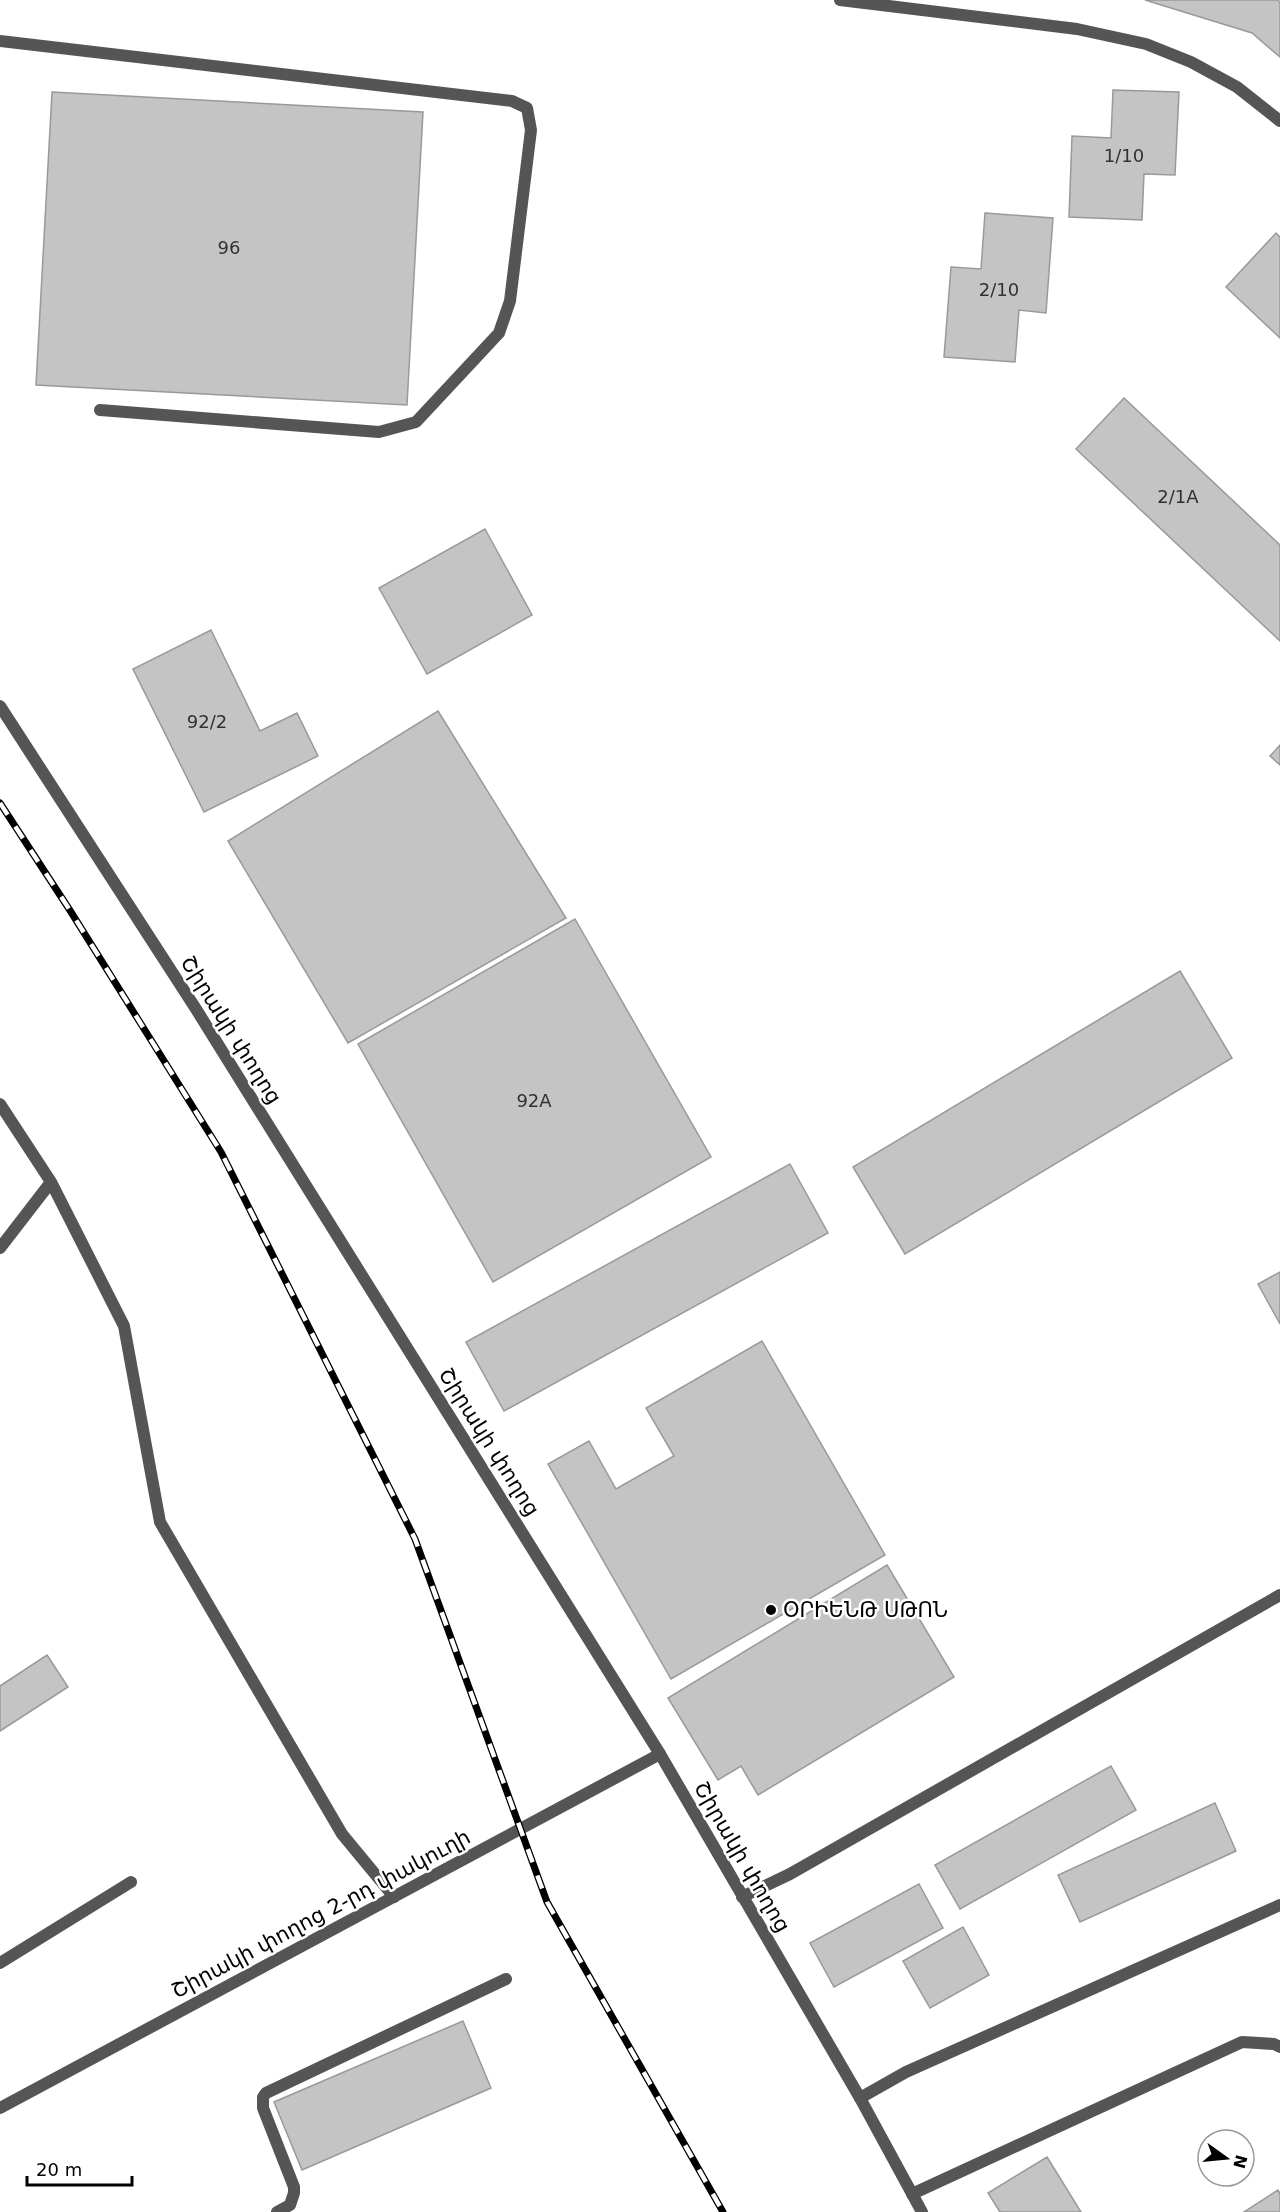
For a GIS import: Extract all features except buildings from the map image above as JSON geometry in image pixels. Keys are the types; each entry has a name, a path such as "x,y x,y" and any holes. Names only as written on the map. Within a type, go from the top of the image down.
{"street":[{"path":"840,0 1077,29 1146,44 1191,62 1237,87 1280,121"},
{"path":"0,41 512,101 526,108 531,130 510,301 499,333 416,422 379,432 100,410"},
{"name":"Շիրակի փողոց","path":"0,706 196,1009 660,1754 860,2098 922,2212"},
{"path":"0,1104 51,1182 124,1326 160,1521 342,1834 394,1897"},
{"path":"0,1248 51,1182"},
{"path":"742,1897 790,1874 1280,1595"},
{"name":"Շիրակի փողոց 2-րդ փակուղի","path":"0,2108 660,1754"},
{"path":"0,1963 131,1882"},
{"path":"860,2098 906,2072 1280,1905"},
{"path":"298,2212 293,2198 293,2182 263,2109 263,2097 266,2093 506,1979"},
{"path":"912,2194 1242,2042 1274,2044 1280,2047"},
{"path":"277,2212 290,2205 293,2198"}],"railway":[{"path":"0,803 221,1152 415,1539 547,1902 723,2212"}],"place":[{"name":"ՕՐԻԵՆԹ ՍԹՈՆ","path":"771,1610"}]}
